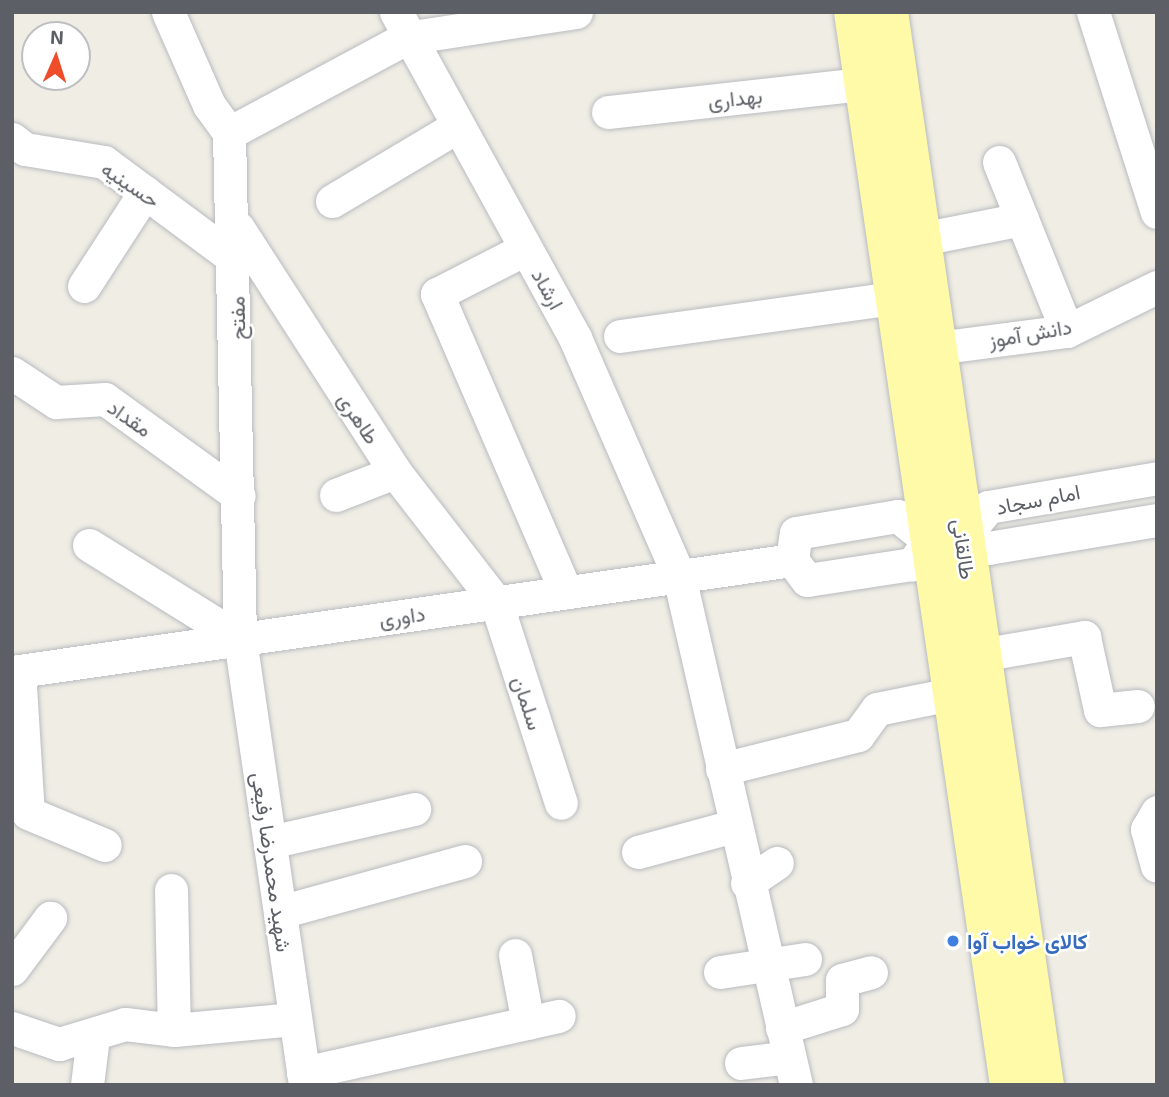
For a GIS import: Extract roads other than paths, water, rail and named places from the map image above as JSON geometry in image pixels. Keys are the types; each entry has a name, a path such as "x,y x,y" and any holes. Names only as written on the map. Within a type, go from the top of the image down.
{"main road":[{"name":"طالقانی","path":"853,12 894,298 946,540 980,655 1045,1085"},
{"name":"طالقانی","path":"889,12 936,348 951,694 1009,1085"}],"street":[{"path":"168,12 209,105 229,133 401,25 565,13"},
{"path":"1093,12 1157,212"},
{"name":"ارشاد","path":"401,25 575,338 679,576 747,883 789,1057"},
{"name":"بهداری","path":"608,112 863,84"},
{"path":"332,201 456,127"},
{"name":"مفتح","path":"229,133 236,223 240,639"},
{"name":"حسینیه","path":"12,139 25,149 104,162 236,260"},
{"path":"999,162 1067,331"},
{"path":"84,286 145,192"},
{"path":"921,239 1022,219"},
{"name":"طاهری","path":"236,223 396,472 496,602"},
{"path":"525,248 437,294 566,593"},
{"name":"دانش آموز","path":"936,348 1067,331 1157,287"},
{"path":"620,336 894,298"},
{"name":"مقداد","path":"14,376 56,402 105,399 239,496"},
{"path":"335,495 396,472"},
{"name":"امام سجاد","path":"946,540 988,507 1157,478"},
{"path":"898,516 946,540 912,564 807,580 792,560 796,533 898,516"},
{"name":"امام سجاد","path":"946,540 988,548 1157,520"},
{"path":"89,545 240,639"},
{"name":"داوری","path":"16,671 792,560"},
{"name":"سلمان","path":"496,602 561,803"},
{"path":"980,655 1084,637 1100,710 1138,706"},
{"name":"شهید محمدرضا رفیعی","path":"240,639 304,1079"},
{"path":"16,671 28,813 105,845"},
{"path":"722,769 858,735 877,709 951,694"},
{"path":"270,842 414,809"},
{"path":"1157,812 1147,829 1157,866"},
{"path":"638,852 734,826"},
{"path":"280,912 465,861"},
{"path":"747,883 777,863"},
{"path":"171,890 174,1030"},
{"path":"12,968 50,918"},
{"path":"304,1079 543,1020 515,955"},
{"path":"720,972 805,959"},
{"path":"741,1063 789,1057 842,1009 842,980 872,972"},
{"path":"14,1031 59,1044 93,1036 125,1024 174,1030 295,1019"},
{"path":"87,1085 93,1036"}],"place":[{"name":"کالای خواب آوا","path":"953,941"}]}
